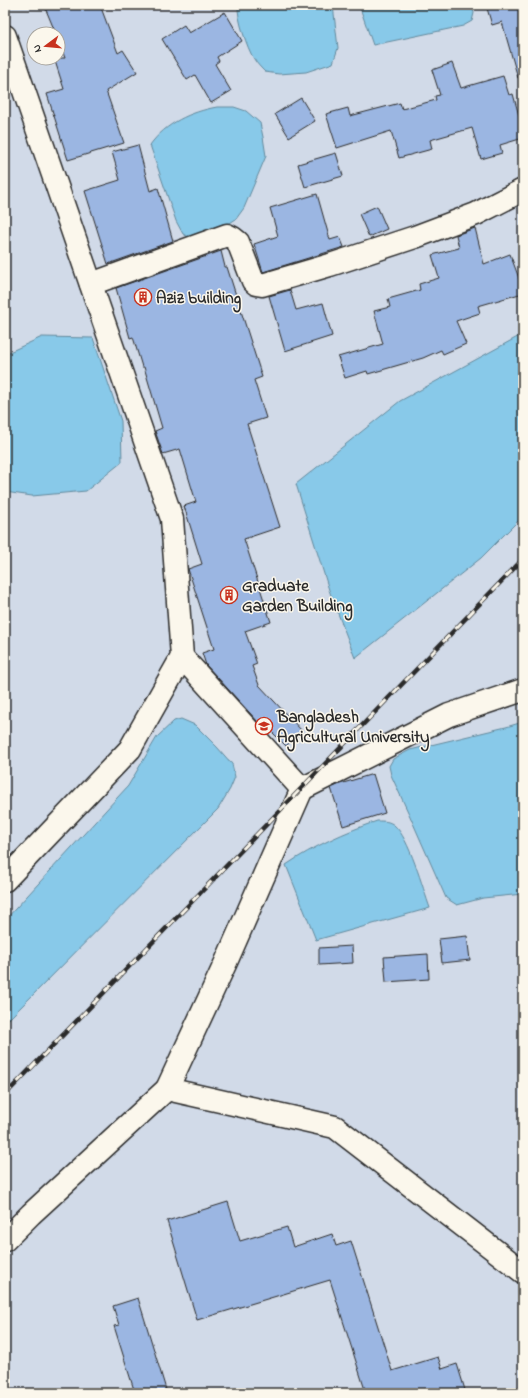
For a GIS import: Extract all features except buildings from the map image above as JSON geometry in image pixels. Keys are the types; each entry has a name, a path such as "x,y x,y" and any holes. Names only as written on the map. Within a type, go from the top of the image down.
{"street":[{"path":"5,36 172,519 182,657 130,749 5,880"},
{"path":"91,284 227,235 238,242 253,281 256,284 262,285 330,265 415,237 476,214 523,190"},
{"path":"182,657 302,789"},
{"path":"5,1240 30,1214 168,1089 302,789 449,715 523,690"},
{"path":"168,1089 335,1127 523,1272"}],"shaded area":[{"name":"Bangladesh Agricultural University","path":"5,5 523,5 523,1393 5,1393"}],"water":[{"path":"238,5 333,5 338,48 333,63 306,72 279,74 265,72 255,61 248,48 241,25"},
{"path":"359,5 472,5 474,13 472,21 463,26 373,45"},
{"path":"217,107 234,107 246,111 260,123 266,156 244,208 236,219 222,228 194,240 183,234 176,221 150,145 163,130 179,120 188,115"},
{"path":"523,334 523,516 481,558 355,658 329,590 296,484 400,401"},
{"path":"42,337 93,338 121,421 122,462 86,491 32,496 5,492 5,354"},
{"path":"181,719 195,725 232,764 235,777 230,789 218,809 5,1023 5,920 128,786 157,737 174,721"},
{"path":"523,722 523,894 483,898 457,905 446,898 391,775 389,766 393,759 410,750"},
{"path":"377,821 390,823 400,831 410,852 430,908 316,940 286,865 330,840"}],"railway":[{"path":"5,1095 523,559"}],"place":[{"name":"Aziz building","path":"143,297"},
{"name":"Graduate Garden Building","path":"229,595"},
{"name":"Bangladesh Agricultural University","path":"264,726"}]}
